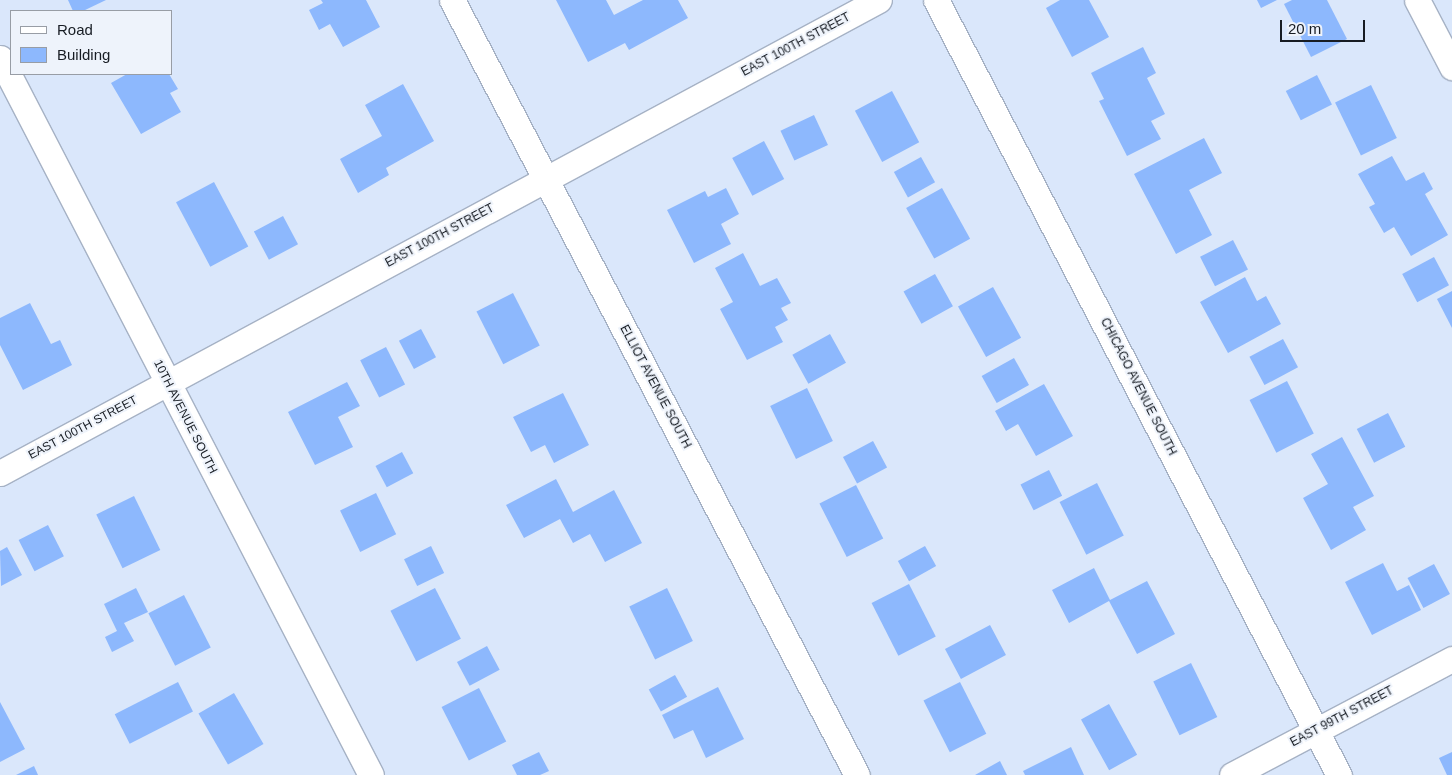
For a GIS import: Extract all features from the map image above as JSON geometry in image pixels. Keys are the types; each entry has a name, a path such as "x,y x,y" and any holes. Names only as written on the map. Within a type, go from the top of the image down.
{"street":[{"name":"ELLIOT AVENUE SOUTH","path":"452,0 857,775"},
{"name":"EAST 100TH STREET","path":"0,473 880,0"},
{"name":"CHICAGO AVENUE SOUTH","path":"936,0 1339,775"},
{"path":"1417,0 1452,67"},
{"name":"10TH AVENUE SOUTH","path":"0,58 371,775"},
{"name":"EAST 99TH STREET","path":"1232,775 1452,659"}],"building":[{"path":"68,0 106,0 85,10 73,10"},
{"path":"321,0 366,0 380,27 343,47 330,24 319,30 309,10 323,3"},
{"path":"556,0 606,0 614,15 643,0 678,0 688,18 629,50 625,43 588,62"},
{"path":"1060,0 1089,0 1109,37 1072,57 1046,8"},
{"path":"1257,0 1277,0 1261,8"},
{"path":"1292,0 1327,0 1347,39 1311,57 1284,4"},
{"path":"1143,47 1156,73 1147,78 1165,114 1151,121 1161,139 1127,156 1099,101 1104,99 1091,73"},
{"path":"125,75 170,75 178,89 170,93 181,112 141,134 111,83"},
{"path":"1317,75 1332,104 1301,120 1286,91"},
{"path":"403,84 434,141 386,168 389,175 358,193 340,159 382,136 365,105"},
{"path":"1371,85 1397,138 1361,156 1335,103"},
{"path":"892,91 919,142 882,162 855,111"},
{"path":"814,115 828,145 794,161 780,131"},
{"path":"1204,138 1222,173 1189,190 1212,235 1176,254 1134,174"},
{"path":"764,141 784,179 752,196 732,158"},
{"path":"1392,156 1406,181 1424,172 1433,189 1425,194 1448,235 1411,256 1394,227 1384,233 1369,207 1375,204 1358,174"},
{"path":"921,157 935,182 908,197 894,172"},
{"path":"214,182 248,246 210,267 176,202"},
{"path":"726,188 739,214 721,224 731,244 694,263 667,210 705,191 708,197"},
{"path":"942,188 970,239 934,259 906,208"},
{"path":"283,216 298,244 269,260 254,231"},
{"path":"1233,240 1248,269 1215,286 1200,257"},
{"path":"743,253 760,286 777,278 791,303 781,308 788,320 775,327 783,342 747,360 720,309 733,302 715,268"},
{"path":"1434,257 1449,285 1417,302 1402,274"},
{"path":"935,274 953,306 921,324 904,291"},
{"path":"1245,277 1257,301 1266,296 1281,324 1228,353 1200,302"},
{"path":"993,287 1021,338 986,357 958,306"},
{"path":"1452,291 1452,328 1437,299"},
{"path":"513,293 540,346 503,364 476,312"},
{"path":"30,303 51,344 60,340 72,365 23,390 0,345 0,318"},
{"path":"421,329 436,357 414,369 399,341"},
{"path":"830,334 846,363 808,384 792,355"},
{"path":"1283,339 1298,367 1264,385 1249,357"},
{"path":"386,347 405,384 379,398 360,360"},
{"path":"1014,358 1029,385 997,403 982,376"},
{"path":"1287,381 1314,434 1276,453 1250,400"},
{"path":"347,382 360,406 338,417 353,447 315,465 288,412"},
{"path":"1044,384 1073,436 1036,456 1018,424 1006,431 995,411"},
{"path":"807,388 833,441 796,459 770,406"},
{"path":"563,393 589,445 554,463 545,445 531,452 513,417"},
{"path":"1388,413 1405,447 1374,463 1357,429"},
{"path":"1342,437 1374,496 1353,507 1366,530 1331,550 1303,498 1328,484 1311,454"},
{"path":"873,441 887,467 857,483 843,457"},
{"path":"402,452 413,473 387,487 376,466"},
{"path":"1049,470 1062,496 1034,510 1020,485"},
{"path":"556,479 573,512 614,490 642,543 605,562 590,534 573,543 560,519 524,538 506,505"},
{"path":"1097,483 1124,536 1086,555 1060,502"},
{"path":"856,485 883,538 847,557 819,504"},
{"path":"376,493 396,534 360,552 340,511"},
{"path":"134,496 160,550 123,568 96,514"},
{"path":"48,525 64,556 34,571 19,540"},
{"path":"431,546 444,573 417,586 404,559"},
{"path":"925,546 936,566 909,581 898,561"},
{"path":"7,547 22,575 1,586 0,551"},
{"path":"1383,563 1397,591 1409,585 1421,610 1372,635 1345,582"},
{"path":"1434,564 1450,594 1423,608 1408,578"},
{"path":"1094,568 1110,600 1147,581 1175,634 1137,654 1109,601 1069,623 1052,590"},
{"path":"909,584 936,637 898,656 872,603"},
{"path":"136,588 148,612 124,623 134,641 112,652 105,637 117,631 104,604"},
{"path":"435,588 461,639 416,661 390,611"},
{"path":"667,588 693,641 655,659 629,606"},
{"path":"184,595 211,648 175,666 148,613"},
{"path":"990,625 1006,655 961,679 945,649"},
{"path":"487,646 500,670 470,686 457,662"},
{"path":"1191,663 1217,717 1180,735 1153,681"},
{"path":"675,675 687,697 661,711 649,690"},
{"path":"178,682 193,711 130,744 115,714"},
{"path":"960,682 986,734 950,752 923,701"},
{"path":"718,687 744,739 706,758 693,730 674,739 662,715"},
{"path":"479,688 506,741 469,761 442,707"},
{"path":"234,693 264,744 228,765 198,714"},
{"path":"0,702 25,749 0,762"},
{"path":"1109,704 1137,755 1109,770 1081,720"},
{"path":"1071,747 1084,775 1025,775 1023,771"},
{"path":"539,752 549,771 540,775 517,775 512,765"},
{"path":"1452,752 1452,775 1447,775 1439,758"},
{"path":"1000,761 1007,775 975,775"},
{"path":"34,766 38,775 16,775"}]}
